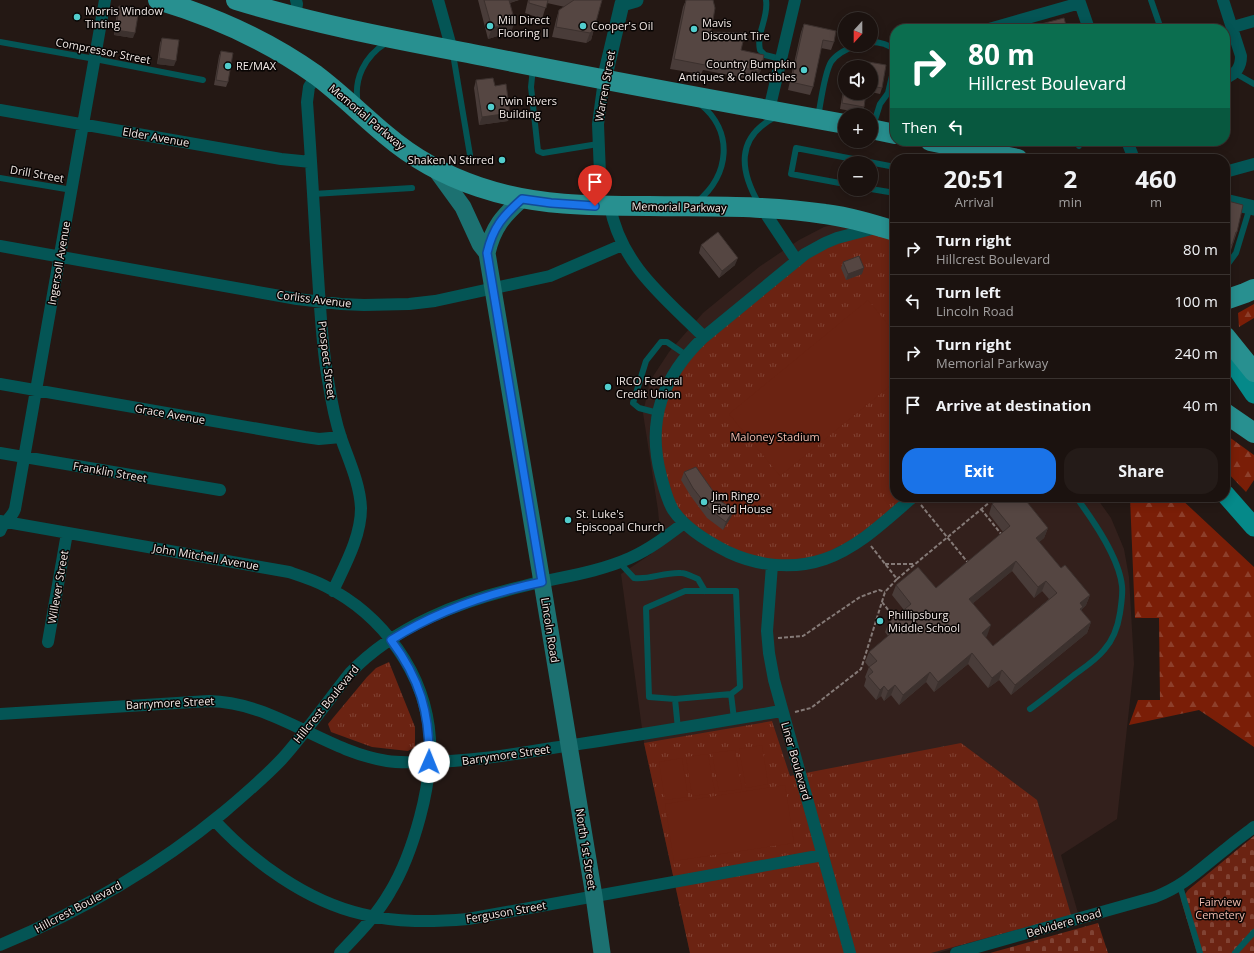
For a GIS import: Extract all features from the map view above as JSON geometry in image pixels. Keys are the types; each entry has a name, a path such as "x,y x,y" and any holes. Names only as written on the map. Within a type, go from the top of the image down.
{"highway":[{"name":"Memorial Parkway","path":"158,0 207,16 244,32 287,56 316,76 399,146 434,167 479,187 522,199 551,203 610,206 762,208 827,214 889,229"},
{"path":"236,0 296,8 347,30 604,80 838,123"},
{"path":"878,131 890,133"},
{"path":"962,146 1000,154"},
{"path":"1230,298 1254,289"},
{"path":"1230,342 1254,372"},
{"path":"1230,416 1254,433"}],"main road":[{"name":"Lincoln Road","path":"434,167 462,207 480,244 487,253"},
{"name":"Lincoln Road","path":"522,199 504,215 496,226 487,253 569,746"},
{"path":"1230,358 1254,394"},
{"path":"1230,499 1251,522"},
{"name":"North 1st Street","path":"569,746 602,953"}],"street":[{"name":"Ingersoll Avenue","path":"2,525 11,517 15,509 105,0"},
{"path":"438,0 452,50"},
{"path":"777,112 781,59 795,0"},
{"path":"1223,0 1233,27 1241,56 1239,69 1230,75"},
{"name":"Warren Street","path":"600,174 598,124 604,80 627,1"},
{"path":"1006,24 1079,2 1087,24"},
{"path":"1233,27 1254,21"},
{"name":"Prospect Street","path":"316,76 309,87 307,94 320,302 327,378 334,414 350,464 361,506 356,536 344,568 333,591"},
{"name":"Elder Avenue","path":"0,110 281,159 311,162"},
{"path":"1230,171 1254,164"},
{"path":"1230,202 1252,207"},
{"path":"610,206 612,219 622,245 639,270 704,337"},
{"path":"762,208 797,260"},
{"path":"889,229 858,232 825,242 797,260 704,337 678,365 667,384 658,413 656,444 659,471 673,510 684,523 707,540 737,556 752,561 772,565 790,565 824,559 864,538 913,502"},
{"name":"Corliss Avenue","path":"0,246 320,302 364,305 409,304 435,301 536,280 550,276 622,245"},
{"name":"Grace Avenue","path":"0,384 305,437 319,439 341,437"},
{"name":"Franklin Street","path":"0,453 220,490"},
{"name":"Hillcrest Boulevard","path":"0,944 39,929 106,894 189,840 248,792 282,759 362,660 408,628 462,604 511,589 581,574 619,562 660,541 684,523"},
{"name":"John Mitchell Avenue","path":"2,525 67,533 289,572 325,586 333,591 360,609 391,640 404,658 421,695 427,719 429,733 429,762 426,793 415,836 406,861 390,893 373,916 340,953"},
{"name":"Willever Street","path":"48,642 67,533"},
{"name":"Liner Boulevard","path":"772,565 768,614 768,639 774,680 781,711 824,856 850,953"},
{"name":"Barrymore Street","path":"0,714 209,700 221,701 240,704 275,716 338,746 363,756 397,762 429,762 464,761 569,746 781,711"},
{"name":"Ferguson Street","path":"214,820 228,835 261,863 291,884 339,907 361,914 406,921 468,919 824,856"},
{"name":"Belvidere Road","path":"956,953 1155,897 1175,888 1253,830"}],"lane":[{"path":"766,0 766,10 759,41 760,50 765,55 781,59"},
{"path":"1151,0 1159,24"},
{"path":"360,113 357,84 363,67 378,48 393,38"},
{"name":"Compressor Street","path":"0,42 95,58 203,80"},
{"path":"878,42 890,46"},
{"path":"452,50 470,155"},
{"path":"818,119 828,70 832,61 843,52"},
{"path":"533,66 531,87 538,151 542,153 598,144"},
{"path":"1230,75 1254,84"},
{"path":"878,110 880,104 888,93 890,84"},
{"path":"690,96 703,106 718,125 723,139 724,154 721,169 713,186 692,207"},
{"path":"762,208 751,189 745,173 744,165 746,150 758,128 777,112"},
{"path":"838,183 791,174 796,148 840,156"},
{"path":"878,163 890,165"},
{"name":"Drill Street","path":"0,178 72,190"},
{"path":"313,194 412,188"},
{"path":"878,190 890,192"},
{"path":"1230,262 1236,254 1252,207"},
{"path":"658,413 639,408 633,403 646,361 661,342 667,342 686,355"},
{"path":"1030,709 1095,659 1105,649 1114,635 1119,620 1122,602 1122,586 1116,565 1109,548 1080,502"},
{"path":"619,562 634,578 642,579 666,573 682,573 698,579 705,591"},
{"path":"685,591 736,591 740,688 731,694 675,699 649,697 646,608 685,591"},
{"path":"731,694 734,719"},
{"path":"675,699 678,729"},
{"path":"1175,888 1200,953"},
{"path":"1235,953 1254,932"}],"path":[{"path":"918,502 971,566"},
{"path":"781,711 794,712 811,708 861,669 885,592 897,579 990,502"},
{"path":"981,509 1005,538"},
{"path":"864,538 897,579"},
{"path":"885,564 916,564"},
{"path":"768,639 802,636 860,597 879,590 885,592"},
{"path":"882,602 898,622"}],"shaded area":[{"name":"Phillipsburg Middle School","path":"838,223 890,236 890,502 1100,502 1111,518 1124,549 1129,577 1134,664 1117,819 1061,855 1078,913 938,953 690,953 644,743 621,574 651,554 660,532 643,413 650,381 669,352 703,313 759,267 799,240 824,227"}],"green space":[{"name":"Maloney Stadium","path":"890,232 890,502 907,502 883,523 808,563 737,556 673,510 656,428 678,365 825,243"},
{"path":"868,300 890,327 890,386 780,476 729,414"},
{"path":"1254,304 1254,318 1239,327 1238,313"},
{"path":"1230,438 1254,455 1254,480 1246,492 1230,475"},
{"path":"1130,502 1184,502 1254,567 1254,747 1199,710 1129,725 1138,700 1160,700 1159,618 1135,618"},
{"path":"389,662 415,727 415,747 408,751 372,747 331,732 328,724 367,677 376,668"},
{"path":"772,721 790,776 961,743 1037,800 1071,915 931,953 690,953 644,743"},
{"path":"762,745 768,784 746,788 739,749"},
{"path":"735,750 742,789 719,792 712,753"},
{"path":"708,754 715,793 692,796 686,757"},
{"path":"682,758 688,797 665,800 659,762"},
{"path":"785,785 794,843 674,861 665,804"},
{"name":"Fairview Cemetery","path":"1254,836 1254,953 1197,953 1181,900 1188,890"},
{"path":"1098,923 1108,953 990,953"}],"building":[{"path":"484,0 509,0 515,22 492,28"},
{"path":"529,0 548,0 546,8 529,3"},
{"path":"574,0 602,0 594,29 590,33 556,27 559,10"},
{"path":"686,0 713,0 715,8 711,32 745,33 741,50 764,55 761,69 758,71 706,60 705,65 674,59"},
{"path":"119,6 139,9 135,33 116,30"},
{"path":"1064,18 1066,24 1041,24"},
{"name":"Country Bumpkin Antiques & Collectibles","path":"804,24 836,31 834,42 823,40 813,87 791,82"},
{"path":"162,38 179,40 176,61 159,58"},
{"path":"221,51 233,53 228,82 216,80"},
{"path":"878,64 886,65 882,88 878,87"},
{"name":"Twin Rivers Building","path":"493,78 495,86 506,84 510,113 482,117 476,80"},
{"path":"842,100 865,100 864,107 842,103"},
{"path":"1230,202 1243,205 1237,232 1232,245 1230,245"},
{"path":"718,232 738,258 722,271 701,245"},
{"path":"859,256 864,268 848,274 843,262"},
{"path":"696,467 720,501 734,509 726,522 710,510 693,488 684,472"},
{"path":"995,502 1027,502 1048,528 1036,538 1061,568 1065,565 1090,595 1080,603 1083,607 1080,609 1091,622 1015,685 1002,670 992,678 972,653 938,682 930,672 903,695 895,685 888,691 884,686 880,690 868,676 873,672 869,667 877,661 869,652 895,630 889,622 911,604 896,585 918,567 936,588 1010,526 992,504","holes":["1016,561 1038,587 1046,581 1057,593 993,646 982,633 991,625 969,599"]}],"place":[{"name":"Morris Window Tinting","path":"77,17"},
{"name":"Mill Direct Flooring II","path":"490,26"},
{"name":"Cooper's Oil","path":"583,26"},
{"name":"Mavis Discount Tire","path":"694,29"},
{"name":"RE/MAX","path":"228,66"},
{"name":"Country Bumpkin Antiques & Collectibles","path":"804,70"},
{"name":"Twin Rivers Building","path":"491,107"},
{"name":"Shaken N Stirred","path":"502,160"},
{"name":"IRCO Federal Credit Union","path":"608,387"},
{"name":"Jim Ringo Field House","path":"704,502"},
{"name":"St. Luke's Episcopal Church","path":"568,520"},
{"name":"Phillipsburg Middle School","path":"880,621"}],"route":[{"path":"429,762 430,739 421,695 404,658 391,640 408,628 462,604 525,585 542,582 487,253 489,244 496,226 504,215 522,199 537,202 595,206"}]}
